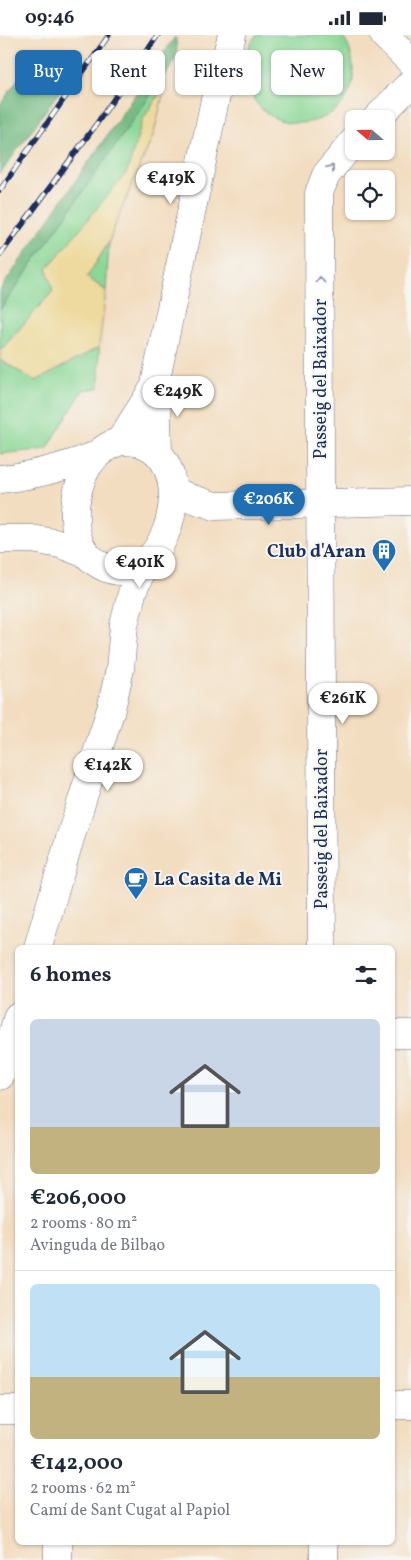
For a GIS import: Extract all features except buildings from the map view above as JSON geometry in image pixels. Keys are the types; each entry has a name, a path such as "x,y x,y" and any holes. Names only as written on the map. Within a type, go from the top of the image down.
{"street":[{"path":"158,452 155,386 214,107 232,35"},
{"path":"384,35 411,61"},
{"path":"385,110 411,83"},
{"name":"Passeig del Baixador","path":"322,945 319,193 326,175 345,152"},
{"path":"120,441 155,386"},
{"path":"0,539 32,539 60,543 89,557 103,567 115,571 128,570 145,563 151,558 165,535 172,511 173,490 166,463 158,452 134,441 120,441 107,446 88,467 76,499 64,521 53,530 32,539"},
{"path":"13,478 62,468 97,455"},
{"path":"13,478 48,482 76,499"},
{"path":"173,490 187,497 215,506"},
{"path":"76,499 75,519 78,535 111,593 124,625"},
{"path":"165,535 185,517 215,506 411,501"},
{"path":"39,945 71,835 112,709 120,669 124,625 132,593 145,563"},
{"path":"0,1076 15,1033"},
{"path":"395,1034 411,1034"},
{"path":"395,1405 411,1405"},
{"path":"0,1409 15,1410"},
{"path":"58,1545 58,1560"},
{"path":"324,1545 324,1560"}],"green space":[{"path":"257,35 341,35 350,50 352,58 351,88 341,104 326,116 308,122 289,122 271,116 256,103 253,95 261,95 261,50 248,50"},
{"path":"175,37 177,48 175,50 175,59 165,74 165,51"},
{"path":"15,83 15,95 57,95 0,174 0,105"},
{"path":"135,95 150,95 0,310 0,290"},
{"path":"150,95 159,95 143,119 127,172 53,291 0,351 0,310"},
{"path":"109,242 106,291 87,277"},
{"path":"99,347 99,388 83,390 47,449 0,454 0,360 36,381"}],"sand":[{"path":"159,95 163,95 154,133 109,242 87,277 106,291 99,347 36,381 0,360 0,351 53,291 47,269 127,172 143,119"}],"railway":[{"path":"0,190 109,35"},
{"path":"0,255 95,126 158,35"}],"place":[{"name":"Club d'Aran","path":"384,572"},
{"name":"La Casita de Mi","path":"136,900"}]}
